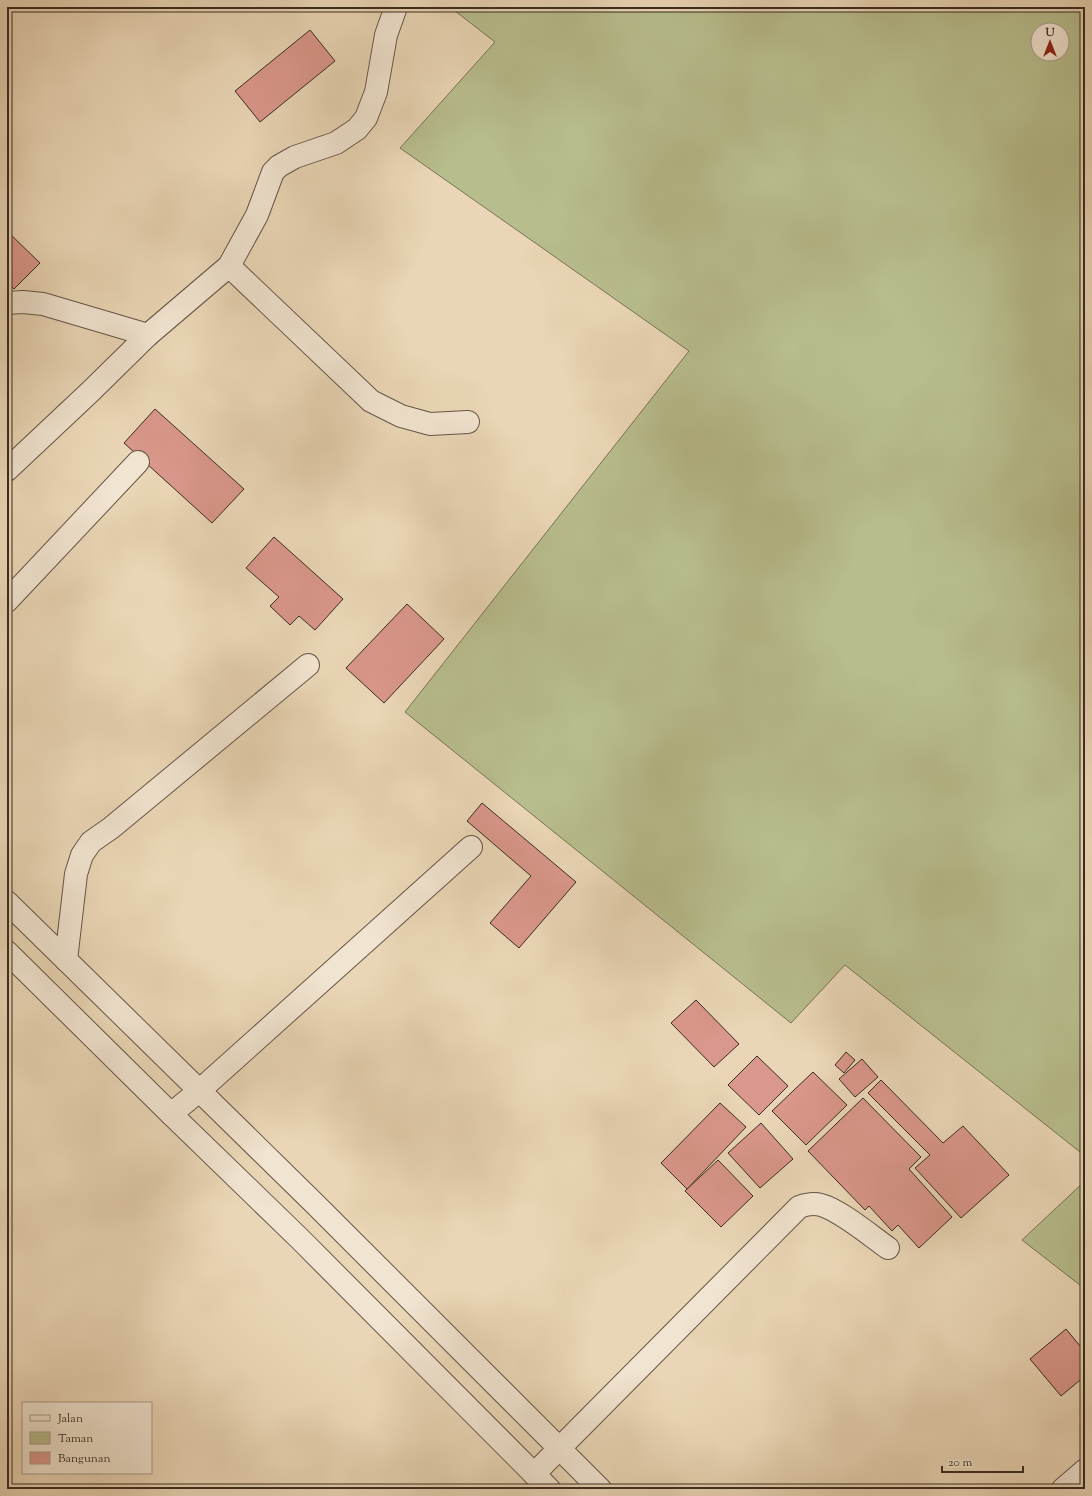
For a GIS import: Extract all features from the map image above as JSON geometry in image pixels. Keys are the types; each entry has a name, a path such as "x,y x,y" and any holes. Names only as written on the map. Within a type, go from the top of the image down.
{"street":[{"path":"7,470 148,335 229,266 257,215 273,172 279,166 295,157 336,143 358,129 366,118 376,92 386,35 396,7"},
{"path":"229,266 371,401 401,416 430,424 468,422"},
{"path":"7,304 23,302 42,304 148,335"},
{"path":"7,601 138,462"},
{"path":"66,960 76,874 82,855 91,842 308,665"},
{"path":"171,1114 199,1091 471,847"},
{"path":"7,902 316,1205 600,1489"},
{"path":"7,952 300,1239 541,1482 560,1448 800,1207 808,1204 821,1205 836,1211 888,1248"},
{"path":"1064,1489 1085,1470"}],"green space":[{"path":"450,7 1085,7 1085,1156 845,965 791,1023 405,712 689,351 400,148 495,42"},
{"path":"1085,1181 1085,1289 1022,1240"}],"building":[{"path":"310,30 335,61 260,122 235,91"},
{"path":"7,231 40,263 14,289 7,282"},
{"path":"155,409 244,489 212,523 124,443"},
{"path":"274,537 343,599 315,630 299,616 290,625 270,606 279,597 246,568"},
{"path":"407,604 444,639 384,703 346,668"},
{"path":"482,803 576,882 519,948 490,923 531,876 467,821"},
{"path":"696,1000 739,1044 714,1067 671,1023"},
{"path":"846,1052 855,1060 844,1073 835,1065"},
{"path":"757,1056 788,1086 759,1115 728,1085"},
{"path":"862,1059 878,1077 855,1097 839,1079"},
{"path":"813,1072 847,1105 806,1145 772,1111"},
{"path":"881,1080 943,1143 963,1126 1009,1175 961,1218 915,1168 930,1155 868,1093"},
{"path":"863,1098 921,1157 909,1169 952,1217 919,1248 898,1225 892,1231 869,1206 865,1210 808,1151"},
{"path":"720,1103 746,1127 687,1189 661,1163"},
{"path":"761,1123 793,1159 760,1188 728,1153"},
{"path":"718,1160 753,1196 721,1227 685,1191"},
{"path":"1066,1329 1085,1352 1085,1376 1061,1396 1030,1359"}]}
